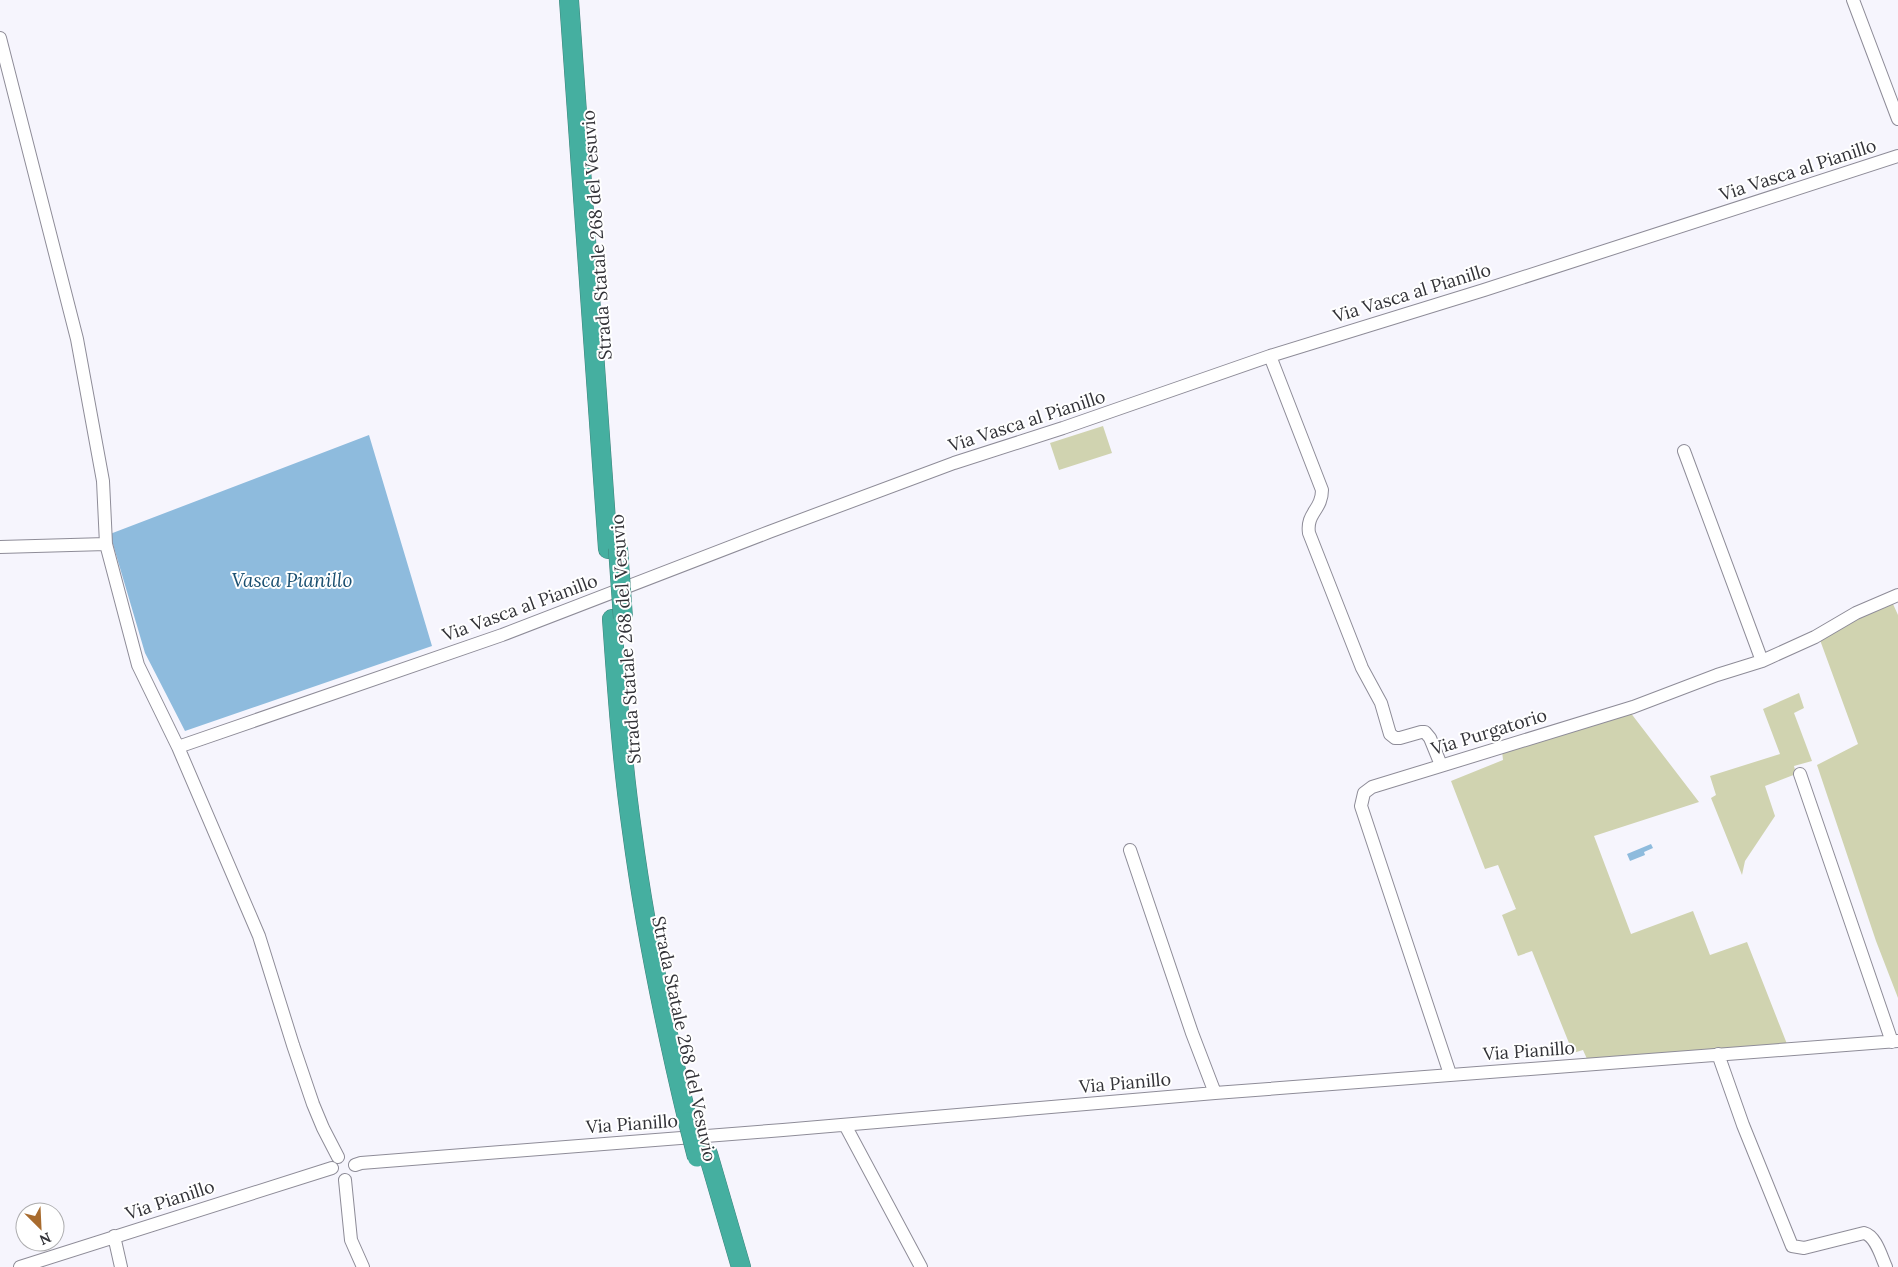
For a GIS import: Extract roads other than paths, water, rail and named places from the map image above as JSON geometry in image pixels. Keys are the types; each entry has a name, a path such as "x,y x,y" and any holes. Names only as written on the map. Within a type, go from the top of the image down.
{"highway":[{"name":"Strada Statale 268 del Vesuvio","path":"569,0 613,549 624,765 640,887 663,1014 694,1120 730,1267"},
{"name":"Strada Statale 268 del Vesuvio","path":"580,0 613,549"},
{"name":"Strada Statale 268 del Vesuvio","path":"703,1156 741,1267"}],"street":[{"path":"1854,0 1897,114"},
{"path":"0,38 77,339 103,481 106,544 138,665 178,747 259,936 307,1087 335,1163 332,1172 337,1178 345,1180"},
{"name":"Via Vasca al Pianillo","path":"178,747 502,635 954,463 1063,428 1270,356 1484,290 1898,156"},
{"path":"1270,356 1322,490 1322,498 1309,520 1309,533 1362,668 1381,703 1390,734 1395,738 1400,738 1425,732 1430,738 1441,765"},
{"path":"1684,451 1762,661"},
{"path":"0,547 106,544"},
{"name":"Via Purgatorio","path":"1450,1074 1361,806 1364,793 1372,788 1441,765 1633,707 1717,675 1762,661 1815,637 1856,613 1898,595"},
{"path":"1800,774 1896,1042"},
{"path":"1130,850 1192,1033 1215,1093"},
{"name":"Via Pianillo","path":"355,1166 371,1162 845,1125 1450,1074 1896,1042"},
{"path":"1718,1054 1792,1246 1804,1248 1864,1232 1869,1234 1873,1240 1886,1267"},
{"path":"845,1125 921,1267"},
{"path":"335,1163 349,1157 355,1166 354,1173 345,1180"},
{"name":"Via Pianillo","path":"20,1267 335,1163"},
{"path":"345,1180 351,1240 363,1267"},
{"path":"114,1236 121,1267"}],"water":[{"name":"Vasca Pianillo","path":"369,435 432,646 185,731 145,653 110,534"},
{"path":"1651,844 1653,848 1644,852 1645,855 1630,861 1627,854"}]}
